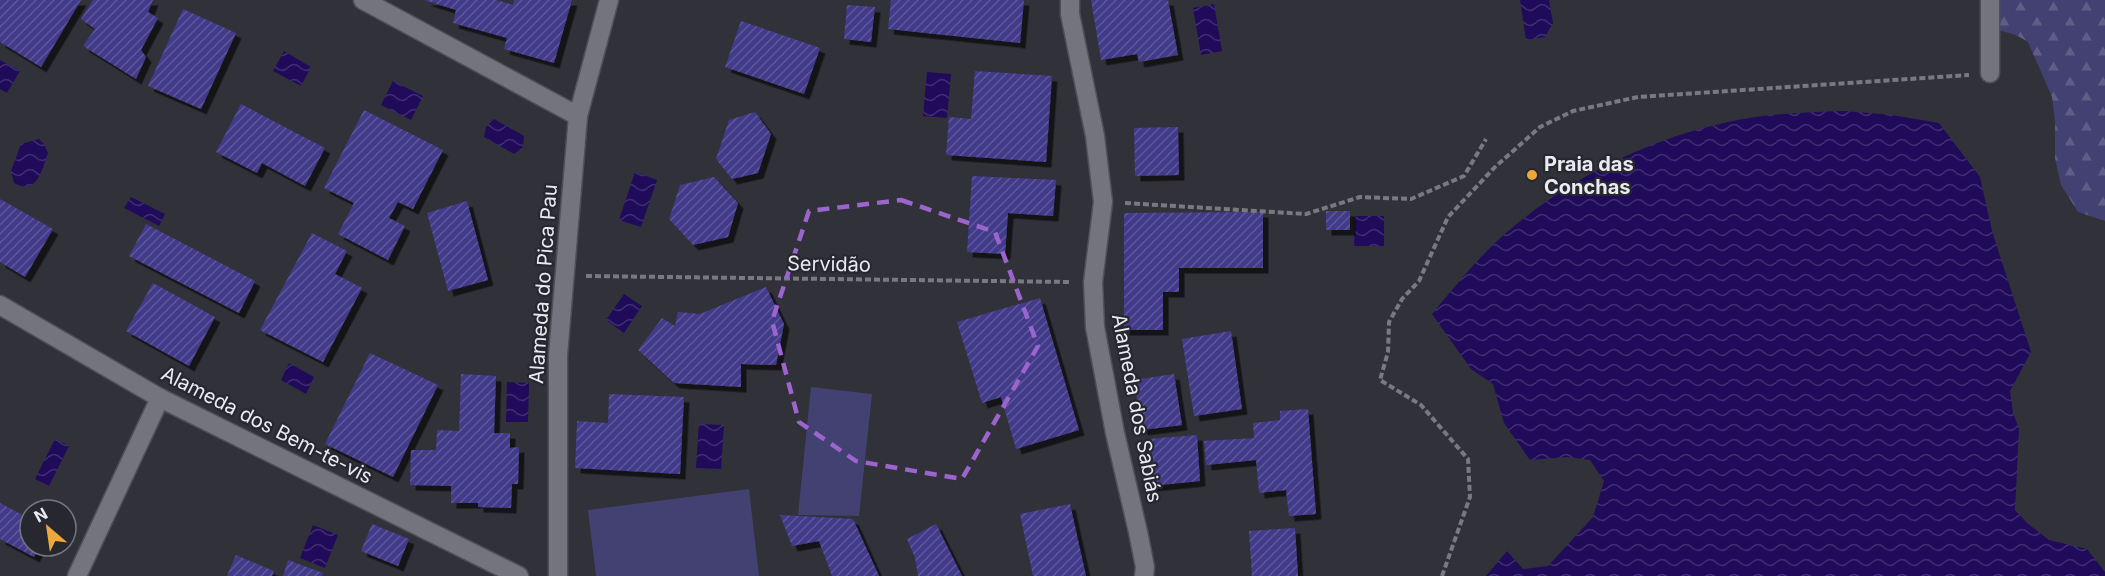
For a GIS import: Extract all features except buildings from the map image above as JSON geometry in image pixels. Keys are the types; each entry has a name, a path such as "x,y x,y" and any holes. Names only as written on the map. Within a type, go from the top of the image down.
{"street":[{"path":"363,0 578,116"},
{"name":"Alameda do Pica Pau","path":"558,576 558,355 578,116 609,0"},
{"name":"Alameda dos Sabiás","path":"1070,0 1070,14 1095,136 1103,202 1093,282 1095,327 1115,434 1137,523 1145,567 1144,576"},
{"path":"1990,0 1990,73"},
{"name":"Alameda dos Bem-te-vis","path":"0,304 160,398 519,576"},
{"path":"77,576 160,398"}],"path":[{"path":"1442,576 1470,497 1468,459 1421,405 1380,380 1388,352 1389,322 1402,299 1419,281 1448,217 1494,167 1540,127 1573,111 1638,97 1990,73"},
{"path":"1103,202 1306,214 1359,197 1411,199 1464,176 1486,139"},
{"name":"Servidão","path":"565,276 1093,282"}],"highlighted area":[{"path":"901,200 995,232 1038,346 962,479 856,461 799,422 772,321 809,211"}],"green space":[{"path":"1992,0 2105,0 2105,221 2078,212 2061,185 2055,158 2052,97 2028,42 2016,35 1988,27"},
{"path":"811,387 872,394 859,516 798,515"},
{"path":"749,489 759,576 596,576 588,510"}],"water":[{"path":"1520,0 1549,0 1553,23 1545,37 1526,40"},
{"path":"1214,4 1222,51 1201,55 1193,8"},
{"path":"284,51 311,67 301,86 273,71"},
{"path":"0,60 20,71 7,93 0,89"},
{"path":"927,72 951,74 947,118 923,116"},
{"path":"393,81 423,96 411,120 381,105"},
{"path":"1844,111 1892,115 1939,123 1980,177 1992,231 2031,352 2010,391 2013,413 2019,429 2015,510 2027,523 2049,540 2087,549 2105,572 2105,576 1486,576 1507,551 1523,569 1548,566 1593,517 1604,481 1590,460 1567,457 1530,460 1504,423 1493,384 1471,369 1432,314 1478,260 1522,220 1551,198 1613,162 1646,147 1714,125 1773,115"},
{"path":"494,119 524,136 523,147 514,154 484,137 486,127"},
{"path":"39,139 48,153 37,179 28,186 14,183 11,171 21,144"},
{"path":"635,172 657,180 641,227 619,220"},
{"path":"131,197 165,214 159,226 124,208"},
{"path":"1355,216 1384,216 1384,246 1354,246"},
{"path":"624,294 642,306 624,333 606,320"},
{"path":"289,363 314,377 306,394 281,380"},
{"path":"507,382 529,383 528,422 506,422"},
{"path":"699,424 724,425 721,469 696,468"},
{"path":"55,439 69,446 49,486 35,479"},
{"path":"313,525 338,535 325,568 300,558"}],"place":[{"name":"Praia das Conchas","path":"1532,175"}]}
